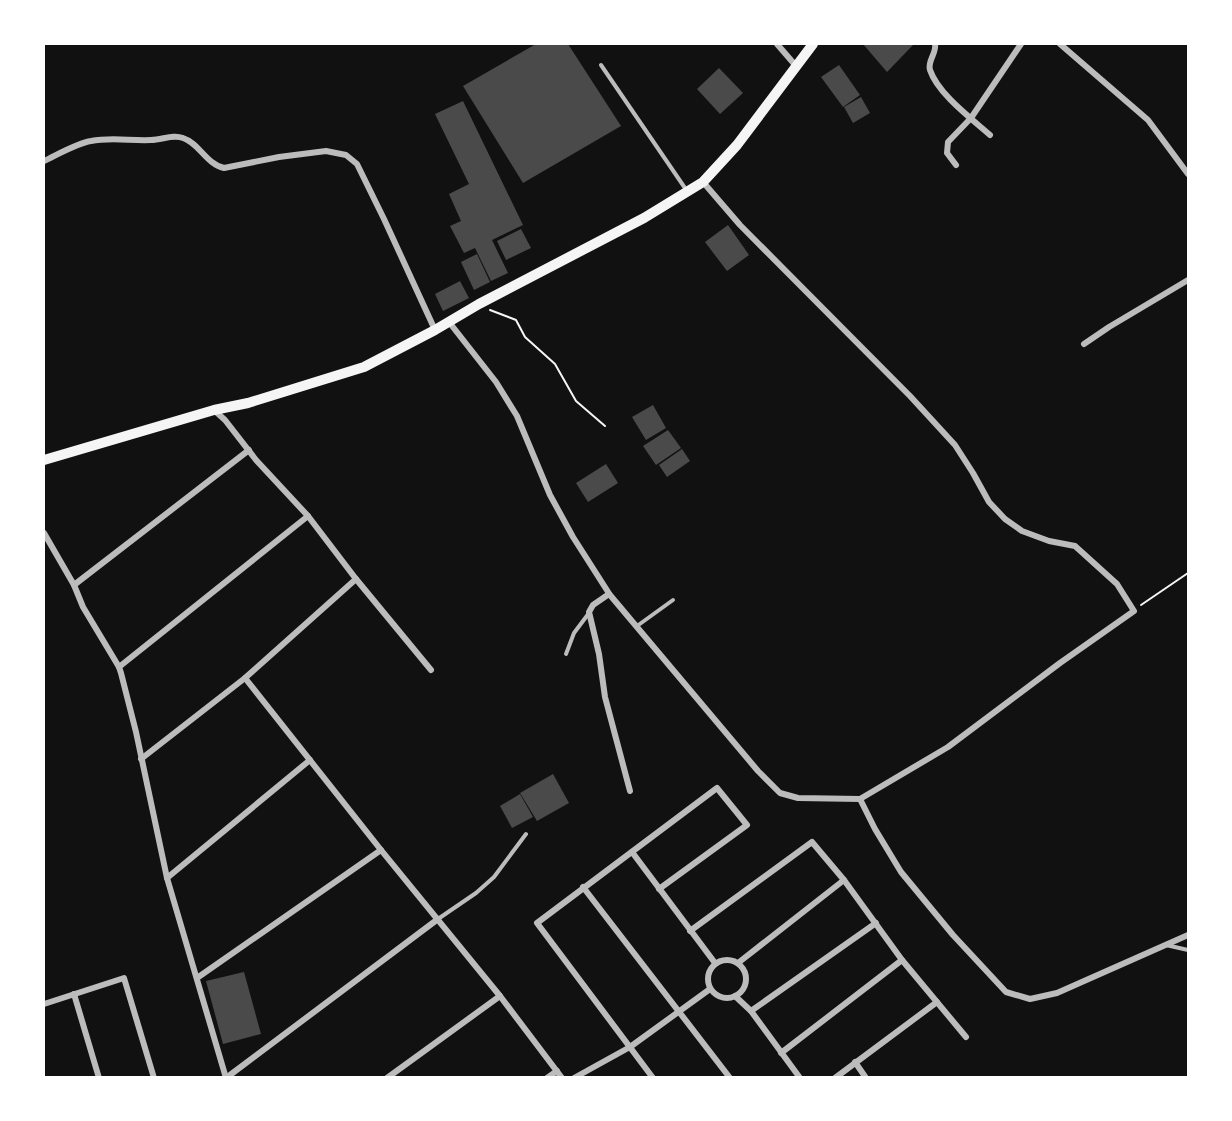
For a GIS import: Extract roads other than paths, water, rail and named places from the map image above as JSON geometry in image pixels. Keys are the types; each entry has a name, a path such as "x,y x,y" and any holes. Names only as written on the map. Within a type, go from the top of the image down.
{"main road":[{"path":"44,460 214,410 248,403 364,367 644,218 703,182 737,144 813,44"}],"street":[{"path":"777,44 796,66"},
{"path":"935,44 936,48 929,65 935,79 951,101 990,135"},
{"path":"956,165 947,153 948,142 971,118 1021,44"},
{"path":"1060,44 1148,120 1188,174"},
{"path":"44,161 89,141 156,140 176,136 186,138 217,166 224,168 279,157 326,151 346,155 357,164 435,330"},
{"path":"449,322 496,382 517,416 550,495 609,594 758,771 780,793 798,798 860,799 948,747 1134,610 1117,584 1075,546 1049,541 1022,531 1005,519 989,502 955,445 910,396 740,225 703,182"},
{"path":"1084,344 1188,280"},
{"path":"214,410 225,420 256,460 309,516 431,670"},
{"path":"74,585 249,450"},
{"path":"119,667 309,516"},
{"path":"44,533 74,585 83,607 119,667 136,732 167,878 226,1077 438,919"},
{"path":"141,759 245,678 357,579"},
{"path":"609,594 593,605 589,612 599,654 605,697 630,791"},
{"path":"245,678 500,996 562,1077"},
{"path":"167,878 310,760"},
{"path":"653,1077 537,923 717,788 747,825 659,889"},
{"path":"860,799 901,872 952,935 1006,992 1030,999 1057,993 1188,935"},
{"path":"690,931 812,842 844,880 902,960 966,1037"},
{"path":"197,978 381,850"},
{"path":"632,852 715,963"},
{"path":"738,963 844,880"},
{"path":"584,887 730,1077"},
{"path":"751,1011 876,923"},
{"path":"727,960 738,963 744,971 746,982 735,996 721,998 711,990 707,982 709,971 715,963 727,960"},
{"path":"781,1053 902,960"},
{"path":"44,1004 124,978 154,1077"},
{"path":"574,1077 630,1047 711,990"},
{"path":"74,994 99,1077"},
{"path":"387,1077 500,996"},
{"path":"735,996 751,1011 800,1077"},
{"path":"835,1077 937,1002"},
{"path":"855,1062 866,1077"},
{"path":"547,1077 557,1071"}],"lane":[{"path":"601,65 687,191"},
{"path":"636,627 673,600"},
{"path":"566,654 574,633 589,612"},
{"path":"438,919 476,893 494,877 526,834"},
{"path":"1166,945 1188,950"}]}
